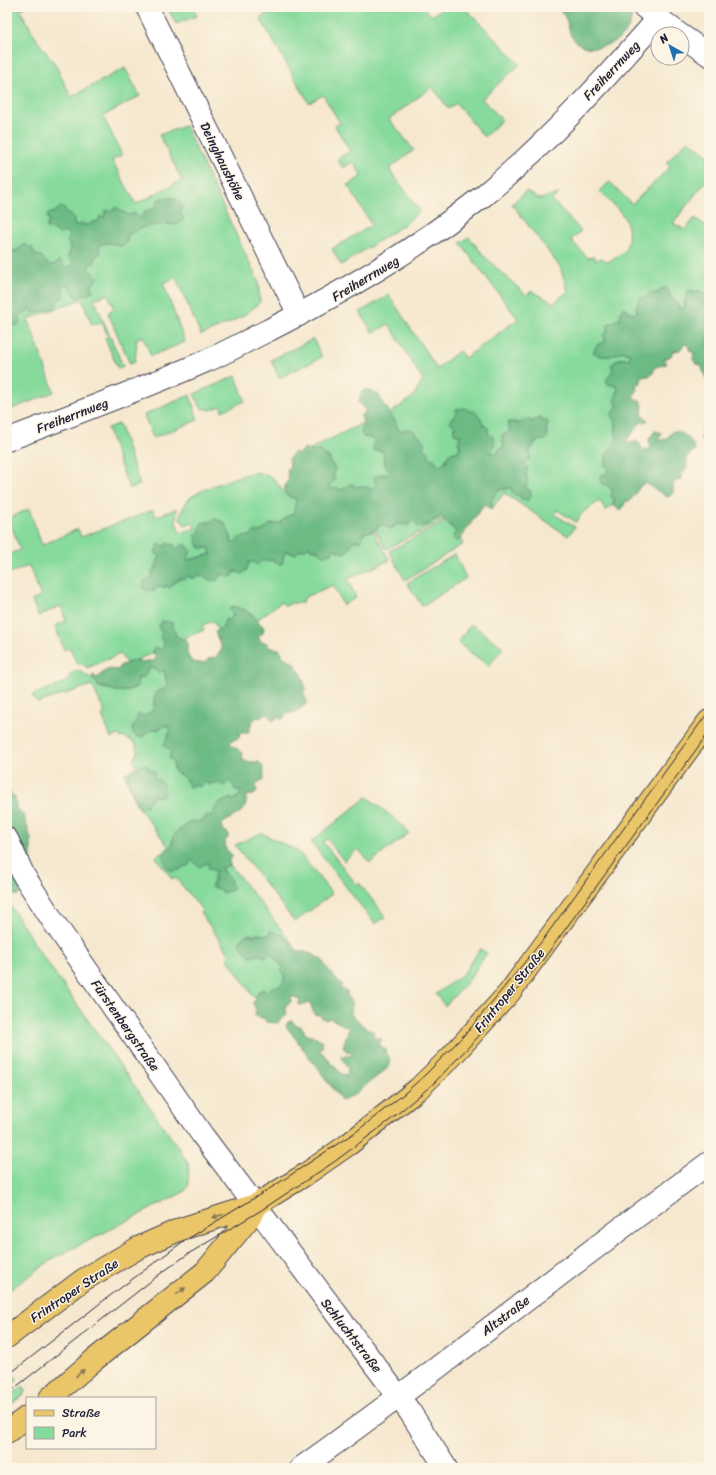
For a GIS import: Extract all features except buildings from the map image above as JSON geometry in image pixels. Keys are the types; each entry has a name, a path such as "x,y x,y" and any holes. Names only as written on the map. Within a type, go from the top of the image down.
{"main road":[{"name":"Frintroper Straße","path":"7,1337 83,1280 138,1248 182,1229 256,1205 303,1176 380,1121 424,1084 467,1040 509,993 709,722"},
{"name":"Frintroper Straße","path":"51,1397 94,1360 205,1272 250,1217 256,1205"},
{"path":"7,1432 26,1418"}],"street":[{"name":"Deinghaushöhe","path":"147,7 299,315"},
{"name":"Freiherrnweg","path":"7,440 207,361 299,315 373,274 413,248 484,195 550,135 611,72 651,13"},
{"path":"651,13 668,26"},
{"path":"690,42 709,55"},
{"name":"Fürstenbergstraße","path":"7,839 24,876 55,924 203,1136 256,1205"},
{"name":"Altstraße","path":"301,1468 399,1396 594,1247 709,1163"},
{"name":"Schluchtstraße","path":"256,1205 308,1278 399,1396 446,1468"}],"green space":[{"path":"7,7 25,7 20,10 39,43 55,64 71,97 125,68 140,96 103,116 122,155 112,160 136,204 182,180 159,135 185,126 258,281 260,302 240,318 201,335 176,278 163,283 185,342 151,356 143,336 136,339 137,345 135,362 130,364 108,313 114,308 108,294 94,299 123,366 118,369 105,338 108,337 102,322 92,325 82,299 28,319 54,392 7,411"},
{"path":"167,7 193,7 197,16 176,24"},
{"path":"273,7 423,7 432,16 444,7 464,7 520,64 482,99 502,120 484,137 456,103 449,109 432,87 389,119 414,150 389,169 420,211 405,224 341,265 332,249 372,225 348,185 362,176 353,162 343,168 337,159 350,151 335,126 340,123 323,95 309,103 260,18 274,9"},
{"path":"558,7 629,7 631,18 625,33 619,39 603,46 594,48 586,47 575,41 565,17"},
{"path":"688,140 709,156 709,177 673,223 685,230 695,218 709,228 709,290 706,294 703,294 700,290 684,301 685,307 679,309 675,299 671,299 669,295 651,292 648,297 640,298 636,307 638,312 635,314 622,308 620,319 608,324 606,341 593,352 600,356 611,356 622,351 630,354 629,359 618,359 611,365 613,368 611,374 606,379 608,384 617,386 618,396 618,403 614,411 617,442 606,456 609,468 602,484 608,485 611,489 614,496 613,505 605,510 600,501 583,512 576,522 557,510 554,514 575,527 568,536 504,493 493,507 491,501 498,490 511,488 513,494 520,496 528,480 523,464 530,459 530,448 539,440 545,440 548,433 540,417 531,422 525,421 518,424 515,422 508,425 510,432 502,435 504,447 497,453 490,453 488,428 482,424 479,415 456,427 460,439 458,441 460,448 457,452 449,453 445,462 440,465 433,459 429,458 422,447 423,440 414,432 407,429 399,431 394,419 389,414 413,397 423,380 389,324 373,333 360,312 389,295 437,369 459,351 465,358 518,319 460,243 469,237 485,257 526,295 532,291 554,303 568,291 560,267 512,204 526,191 539,199 559,194 552,200 581,231 571,240 588,258 594,256 595,260 602,258 608,262 625,251 628,240 627,223 619,211 599,191 610,182 632,204 670,167 666,163"},
{"path":"161,198 176,198 176,201 179,201 183,206 180,212 184,220 175,225 168,224 141,228 129,234 126,243 119,247 117,244 106,243 100,245 99,248 101,253 97,255 93,265 91,263 89,264 89,269 98,278 91,286 93,291 91,293 77,298 69,285 64,284 62,287 65,292 64,297 60,297 54,308 33,313 32,309 30,308 26,313 20,314 20,323 16,326 9,325 7,328 7,264 9,262 8,255 13,250 16,251 22,245 26,245 27,247 32,247 35,255 42,256 50,265 57,263 59,260 66,268 73,265 73,262 68,257 71,249 67,241 70,236 65,232 59,234 55,230 46,228 49,221 47,217 48,213 53,213 61,207 65,209 68,214 70,213 74,219 74,225 79,225 82,223 86,225 91,224 93,221 98,222 100,216 104,218 105,211 112,211 117,207 122,212 129,215 135,213 140,218 143,216 144,212 156,207 157,201"},
{"path":"666,288 669,291 671,298 675,299 679,309 685,307 686,293 689,290 695,293 700,290 703,294 706,294 709,290 709,379 706,379 701,365 696,364 693,359 694,353 690,351 688,345 684,344 680,350 673,351 671,356 664,359 667,364 655,367 652,374 641,377 641,383 636,384 637,391 633,396 636,400 641,401 643,405 642,414 648,420 641,422 626,441 631,443 636,441 640,444 642,449 647,450 650,447 649,439 655,431 662,433 658,441 666,439 673,431 677,431 687,437 695,450 686,457 686,469 681,475 682,478 674,482 673,491 670,496 667,497 646,483 641,485 630,501 626,501 620,510 613,505 615,499 611,497 612,490 608,485 602,484 600,481 600,475 605,475 609,468 604,465 608,452 616,442 615,430 617,426 611,415 618,404 614,401 618,391 617,386 608,384 606,379 611,374 613,368 611,365 618,359 629,359 630,354 622,351 611,356 600,356 593,352 597,345 606,341 603,335 607,332 608,324 620,319 622,308 627,308 630,313 635,314 637,312 636,307 640,298 648,297 649,293 658,293 661,289"},
{"path":"313,339 322,357 279,378 271,360"},
{"path":"236,376 245,401 222,411 221,406 211,410 201,408 194,394"},
{"path":"365,389 379,395 383,404 388,409 389,414 394,419 399,431 411,429 423,440 425,445 422,448 429,452 429,458 433,459 440,465 445,462 449,453 457,452 460,448 458,441 460,439 460,435 455,434 453,428 456,427 450,422 451,418 456,416 456,409 466,408 469,411 474,411 478,415 483,424 488,428 488,433 493,437 495,443 490,453 497,453 499,449 504,447 502,435 510,432 508,422 515,422 518,424 528,418 531,422 540,417 543,421 546,419 548,423 546,430 548,437 545,440 538,441 533,447 530,448 530,459 523,464 528,468 526,475 528,483 525,488 531,491 531,495 528,500 521,500 520,496 513,494 511,488 498,490 491,501 493,507 491,509 484,504 458,542 454,539 453,535 456,532 441,516 427,525 418,527 416,522 413,521 408,525 397,524 389,529 382,524 375,530 363,533 361,542 357,540 352,542 350,548 344,553 333,549 331,555 328,553 324,556 318,550 310,549 309,546 304,550 301,549 295,554 285,551 282,564 274,563 274,560 261,561 257,565 254,562 249,562 247,570 242,574 236,571 233,572 233,576 229,577 220,575 218,580 210,580 203,575 196,576 194,579 187,576 184,579 180,578 169,588 167,586 163,588 159,585 154,591 150,589 148,591 143,588 144,581 152,577 152,571 156,569 160,556 155,553 159,544 164,546 167,543 171,545 174,544 176,550 182,545 187,545 191,552 187,558 188,560 212,554 210,553 210,548 200,548 196,541 197,538 195,535 199,534 201,523 210,522 214,519 224,522 231,537 231,542 234,543 239,538 250,536 254,532 262,531 271,524 280,523 286,517 294,513 296,499 286,494 285,486 289,479 287,470 290,466 289,459 294,452 298,454 305,448 313,452 321,450 324,456 328,456 335,469 333,474 335,480 329,486 330,489 338,488 342,490 349,484 354,485 355,487 361,486 371,489 376,486 374,477 387,474 390,471 385,466 383,451 373,450 374,439 364,437 361,432 363,428 361,425 363,423 361,415 366,411 358,402 362,392"},
{"path":"190,395 198,420 153,438 144,415"},
{"path":"709,414 709,440 700,440 705,430 701,428 707,423"},
{"path":"363,423 363,437 375,439 373,450 383,451 385,466 391,471 387,474 379,475 376,486 371,489 361,486 342,490 329,489 334,466 331,464 330,458 310,449"},
{"path":"119,424 140,485 129,489 107,428"},
{"path":"257,472 272,477 287,496 296,499 294,513 286,517 280,524 271,524 264,530 254,532 250,536 234,543 231,542 231,537 224,522 204,522 199,531 203,547 211,548 213,554 188,560 187,558 190,555 179,549 176,550 171,545 164,546 152,577 150,589 175,582 185,577 192,578 198,575 206,578 244,571 247,570 249,562 265,560 271,561 283,554 285,551 295,554 309,545 320,553 333,548 344,553 350,548 352,542 362,539 363,533 373,531 390,560 348,579 356,598 343,605 333,585 305,597 302,603 292,603 285,606 281,602 257,620 252,614 238,609 218,632 214,621 202,625 204,630 180,640 176,636 174,628 163,633 164,646 161,650 153,649 153,653 127,664 120,654 87,668 83,664 77,664 70,648 64,650 55,626 66,621 61,606 38,616 32,600 41,597 29,566 7,574 7,555 20,550 9,518 29,509 42,545 78,529 81,537 153,510 156,517 177,508 176,522 180,533 196,528 192,523 185,525 180,518 186,502 195,494 222,482"},
{"path":"441,516 445,519 386,549 375,530 381,524 393,528 397,524 408,525 413,521 427,525"},
{"path":"446,521 456,532 458,542 461,539 463,544 405,580 389,551"},
{"path":"455,554 466,578 422,606 407,583"},
{"path":"233,606 252,614 264,628 263,633 258,636 261,642 268,643 268,647 279,649 282,656 296,664 296,669 301,673 306,689 303,693 306,698 306,704 296,712 286,714 282,720 278,717 273,721 267,713 260,718 257,717 252,722 248,733 240,733 239,738 231,741 230,744 243,753 242,758 246,762 259,762 261,764 264,770 264,775 263,780 255,786 257,790 254,795 246,796 246,802 243,810 222,824 222,830 228,833 228,838 225,841 226,849 233,856 229,860 230,865 221,868 232,881 229,883 233,887 232,890 222,893 219,889 211,887 216,871 209,869 208,863 199,867 192,860 188,866 182,867 180,870 171,871 167,867 163,855 171,847 175,834 190,821 196,822 205,819 206,815 211,816 218,804 230,798 234,800 239,796 241,791 235,790 234,786 229,781 224,786 217,783 209,785 205,782 199,787 195,785 189,787 185,779 174,771 173,762 169,758 171,751 164,745 170,731 165,725 159,729 150,730 143,737 137,737 133,733 132,728 138,714 145,716 153,710 155,694 165,689 167,684 164,670 159,673 155,668 149,668 143,678 138,678 137,686 125,691 117,691 105,687 101,688 92,678 93,675 97,678 107,669 118,670 121,665 136,660 142,663 145,661 155,661 156,657 153,653 153,649 156,647 161,650 164,646 160,636 163,633 160,631 159,626 162,621 173,623 171,627 174,628 176,636 187,641 187,654 192,662 203,663 208,659 216,657 222,649 215,632 223,627 225,619 229,620 234,615 229,610"},
{"path":"471,624 503,647 489,666 458,643"},
{"path":"149,668 164,670 167,684 165,689 157,691 153,710 145,716 150,730 159,729 165,725 170,729 174,765 179,774 182,775 186,781 199,787 205,782 209,785 229,781 241,791 239,796 234,800 230,799 218,805 211,816 186,824 173,838 171,847 163,855 167,867 182,867 192,859 204,864 208,863 216,871 214,875 215,881 222,892 232,890 233,887 229,883 228,876 224,873 221,867 230,865 299,952 294,951 285,938 270,931 269,935 250,934 242,938 239,945 259,955 270,953 280,964 285,967 282,984 266,992 263,989 259,991 256,1000 227,958 230,955 200,912 202,910 176,878 172,879 156,857 169,847 136,804 125,774 137,766 133,761 138,752 135,743 125,737 121,738 119,735 111,738 102,715 105,713 92,685 37,703 32,695 70,680 69,675 78,670 97,682 98,687 124,692 127,689 133,689 139,678 143,677"},
{"path":"142,765 147,765 148,768 155,772 154,777 163,784 164,795 157,797 152,795 153,798 147,803 146,807 139,808 125,774"},
{"path":"7,771 10,792 15,797 16,807 23,814 31,839 31,858 19,895 7,896"},
{"path":"367,797 400,823 409,833 370,863 358,849 344,861 327,839 323,842 357,885 359,883 386,917 375,924 311,842"},
{"path":"261,833 298,851 332,894 295,922 235,845"},
{"path":"7,900 37,948 180,1150 189,1165 188,1187 184,1192 54,1258 7,1292"},
{"path":"270,931 283,935 285,939 290,942 294,951 313,953 316,957 321,958 339,983 342,984 340,988 347,991 347,996 352,1003 350,1014 367,1029 374,1032 374,1037 382,1039 378,1045 386,1050 386,1054 390,1059 389,1067 352,1096 342,1101 286,1026 288,1022 292,1021 295,1025 302,1027 306,1035 317,1037 322,1042 322,1048 319,1050 329,1059 330,1063 335,1066 341,1074 347,1075 348,1068 341,1056 352,1056 351,1052 346,1051 343,1046 349,1028 330,1018 325,1020 319,1015 314,1014 311,1005 308,1003 299,1005 300,999 291,996 291,1002 287,1004 287,1014 278,1023 266,1022 265,1019 255,1016 256,1011 253,1002 256,1000 256,995 263,989 266,992 272,987 280,986 285,979 281,971 284,967 279,964 269,953 266,957 259,955 250,956 239,945 242,938 246,935 255,935 258,933 261,935 269,935"},
{"path":"480,949 487,953 468,981 445,1006 436,994 464,973"},
{"path":"13,1374 18,1380 7,1388 7,1380"},
{"path":"23,1386 26,1390 23,1395 7,1408 7,1398"}],"tram line":[{"path":"7,1376 103,1301 181,1243 274,1186 357,1131 405,1093 426,1074 469,1030 542,941 709,711"},
{"path":"7,1394 160,1274 188,1254 260,1211 334,1162 389,1121 433,1084 479,1036 542,961 709,732"}]}
